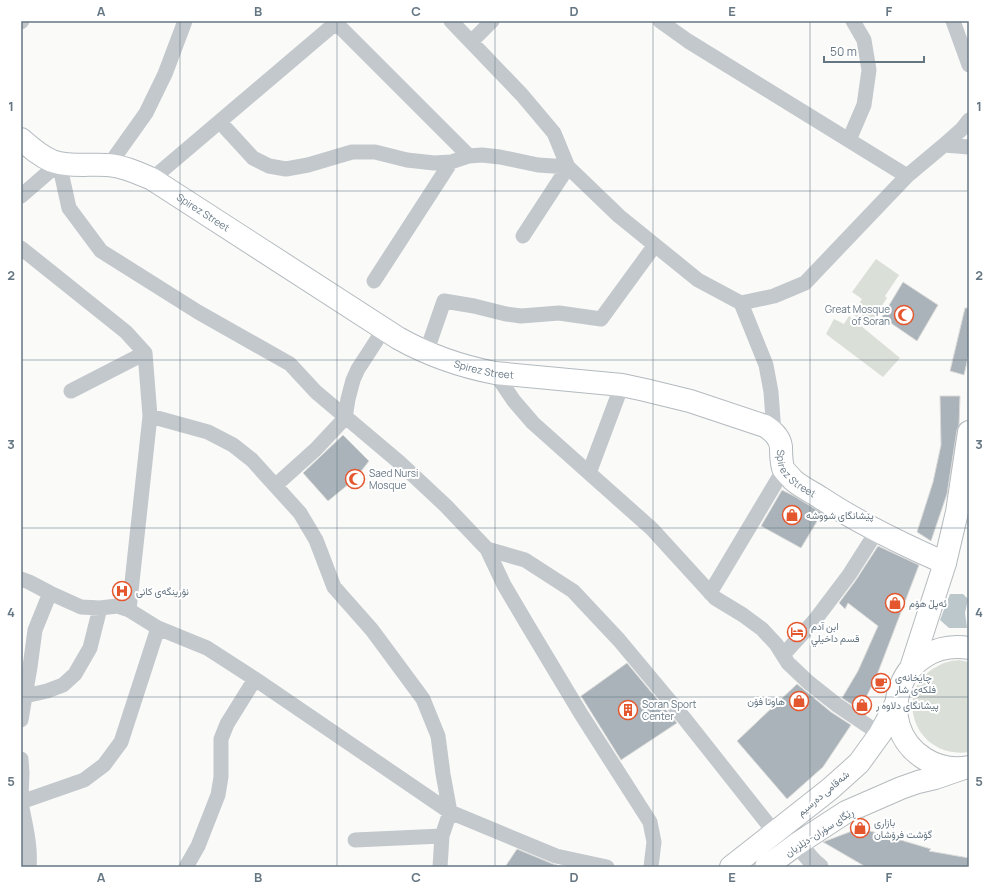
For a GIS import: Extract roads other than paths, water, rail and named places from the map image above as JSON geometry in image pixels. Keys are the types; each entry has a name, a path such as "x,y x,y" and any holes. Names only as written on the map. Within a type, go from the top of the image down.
{"main road":[{"name":"Spirez Street","path":"21,139 43,156 59,163 75,165 109,165 138,173 152,179 398,338 443,360 495,373 622,386 668,395 765,426 774,433 778,439 781,446 780,454 784,469 795,481 826,502 877,531 945,563"},
{"path":"911,668 945,563 957,512 969,432"},
{"path":"966,767 955,768 938,765 925,759 915,751 900,728 896,702 905,675 922,658 943,648 969,648"},
{"name":"شەقامی دەرسیم","path":"731,867 830,789 859,763 880,734 896,702"},
{"name":"ڕێگای سۆران-دێلزیان","path":"766,867 797,844 846,812 885,794 966,767"}],"street":[{"path":"109,165 146,113 165,74 184,21"},
{"path":"451,21 522,95 554,133 568,167 620,216 698,280 741,303 766,365 771,392 774,433"},
{"path":"471,42 492,21"},
{"path":"660,21 688,41 907,176"},
{"path":"849,140 864,105 869,70 864,40 853,21"},
{"path":"954,21 969,65"},
{"path":"152,179 337,22 469,156"},
{"path":"741,303 774,296 805,282 907,176 962,130 969,120"},
{"path":"220,122 253,158 269,166 286,169 308,165 352,152 376,152 407,160 434,163 451,162 469,156 482,155 538,165 568,167"},
{"path":"944,145 969,147"},
{"path":"374,281 451,162"},
{"path":"21,196 59,163 69,208 101,251 198,312 290,364 316,392 410,472 446,506 487,549 504,585 527,624 581,714 650,822 654,842 651,867"},
{"path":"523,236 568,167"},
{"path":"426,353 444,301 520,316 559,313 601,319 655,245"},
{"path":"21,248 126,332 145,353 150,416 129,610"},
{"path":"276,485 316,449 346,418 348,399 353,380 358,369 384,329"},
{"path":"71,391 145,353"},
{"path":"495,373 514,400 533,423 652,529 715,598 743,615 762,629 776,644 788,663 808,682 837,705 880,734"},
{"path":"589,473 622,386"},
{"path":"150,416 208,432 233,446 252,460 300,513 316,540 334,587 372,630 423,699 438,736 450,812 442,836 440,867"},
{"path":"710,593 784,469"},
{"path":"783,655 815,620 849,575 877,531"},
{"path":"487,549 525,560 573,591 619,640 684,718 775,832"},
{"path":"21,579 81,607 100,608 117,606 129,610 158,628 207,648 256,679 450,812 556,856 606,867"},
{"path":"21,720 35,630 50,593"},
{"path":"25,696 47,691 63,684 74,674 90,648 100,608"},
{"path":"29,867 30,859 28,841 21,803 84,780 104,765 121,742 158,628"},
{"path":"186,867 198,846 218,795 221,777 221,739 227,724 256,679"},
{"path":"21,759 21,798"},
{"path":"355,840 442,836"},
{"path":"797,844 802,848 813,863 819,867"}],"place":[{"name":"Great Mosque of Soran","path":"904,315"},
{"name":"Saed Nursi Mosque","path":"355,479"},
{"name":"پێشانگای شووشە","path":"792,515"},
{"name":"نۆرینگەی کانی","path":"122,591"},
{"name":"ئەپڵ هۆم","path":"895,603"},
{"name":"ابن آدم قسم داخيلي","path":"797,632"},
{"name":"چایخانەی فلکەی شار","path":"881,683"},
{"name":"هاوتا فۆن","path":"799,701"},
{"name":"پیشانگای دلاوه ر","path":"862,705"},
{"name":"Soran Sport Center","path":"628,710"},
{"name":"بازاڕی گۆشت فرۆشان","path":"860,828"}]}
